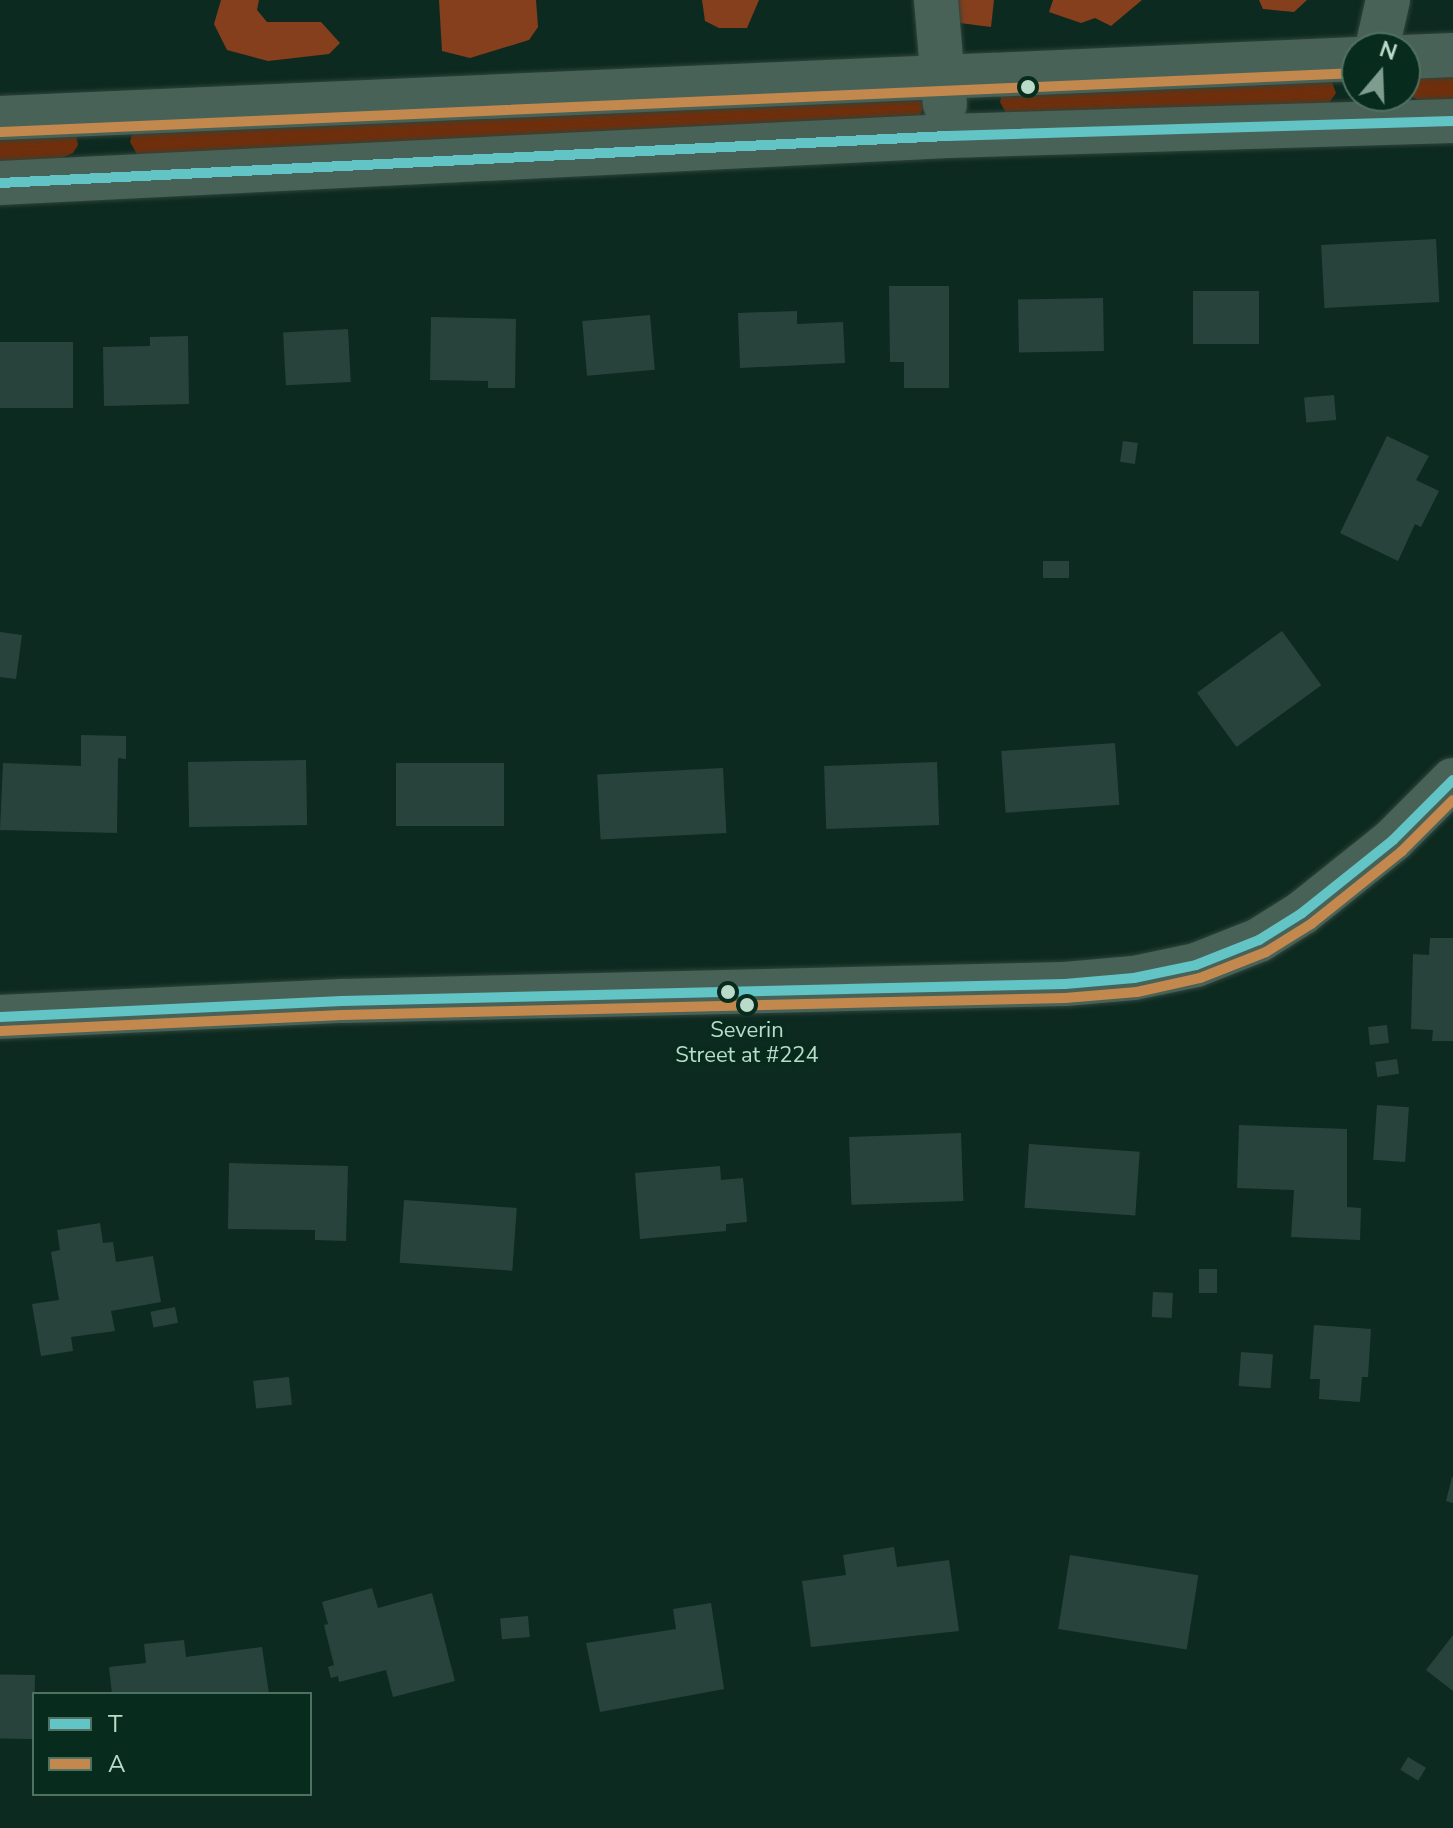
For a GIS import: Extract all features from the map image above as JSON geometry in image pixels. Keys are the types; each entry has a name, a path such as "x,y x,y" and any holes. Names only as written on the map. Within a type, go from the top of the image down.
{"street":[{"path":"936,0 948,136"},
{"path":"1381,32 1388,0"},
{"path":"1421,56 1453,55"},
{"path":"0,118 1341,60"},
{"path":"0,183 948,136 1343,112"},
{"path":"1390,112 1453,121"},
{"path":"103,114 105,178"},
{"path":"0,1017 342,1001 1065,984 1134,978 1208,960 1259,940 1302,913 1393,840 1453,780"}],"shaded area":[{"path":"221,0 259,0 257,10 267,22 321,22 340,43 329,54 268,61 227,50 214,24"},
{"path":"439,0 536,0 538,27 529,40 470,58 442,51"},
{"path":"702,0 759,0 747,28 719,28 705,21"},
{"path":"954,0 994,0 991,27 952,22"},
{"path":"1053,0 1142,0 1111,26 1095,18 1081,23 1049,12"},
{"path":"1259,0 1307,0 1294,12 1263,9"},
{"path":"1453,70 1453,103 1421,100 1421,72"},
{"path":"1331,79 1336,93 1327,106 1007,115 1000,102 1002,93"},
{"path":"922,95 924,106 920,115 138,156 130,142 133,130"},
{"path":"0,130 76,134 78,145 73,153 54,161 0,164"}],"building":[{"path":"1436,239 1439,302 1324,308 1321,245"},
{"path":"889,286 949,286 949,388 904,388 904,362 890,362"},
{"path":"1193,291 1259,291 1259,344 1193,344"},
{"path":"1103,298 1104,351 1019,352 1018,299"},
{"path":"797,311 797,324 843,322 845,363 740,368 738,313"},
{"path":"650,315 655,370 587,376 582,321"},
{"path":"431,317 516,319 515,388 488,388 488,381 430,380"},
{"path":"348,329 351,382 286,385 283,332"},
{"path":"188,336 189,404 104,406 103,347 150,346 150,337"},
{"path":"0,342 73,342 73,408 0,408"},
{"path":"1334,395 1336,420 1306,423 1304,398"},
{"path":"1387,436 1429,456 1416,480 1439,491 1421,527 1415,524 1398,561 1340,533"},
{"path":"1123,441 1138,443 1135,464 1120,462"},
{"path":"1043,561 1069,561 1069,578 1043,578"},
{"path":"1282,631 1321,685 1236,747 1197,693"},
{"path":"0,632 22,635 16,679 0,677"},
{"path":"81,735 126,736 126,759 118,758 117,833 0,830 3,763 81,766"},
{"path":"1115,743 1119,805 1006,813 1001,751"},
{"path":"306,760 307,825 189,827 188,762"},
{"path":"937,762 939,825 826,829 824,766"},
{"path":"396,763 504,763 504,826 396,826"},
{"path":"723,768 726,833 601,840 597,775"},
{"path":"1430,938 1453,938 1453,1041 1432,1041 1433,1030 1411,1029 1413,954 1429,955"},
{"path":"1387,1025 1389,1043 1370,1045 1368,1027"},
{"path":"1397,1059 1399,1074 1377,1077 1375,1062"},
{"path":"1377,1105 1409,1107 1405,1162 1373,1160"},
{"path":"1239,1125 1347,1129 1347,1207 1361,1208 1360,1240 1291,1237 1294,1190 1237,1188"},
{"path":"961,1133 963,1201 851,1205 849,1137"},
{"path":"1029,1144 1140,1152 1135,1216 1025,1208"},
{"path":"229,1163 348,1166 346,1241 315,1240 315,1230 228,1229"},
{"path":"720,1166 721,1180 743,1178 747,1222 726,1224 726,1231 640,1239 635,1173"},
{"path":"404,1200 517,1208 512,1271 400,1263"},
{"path":"100,1223 103,1243 113,1242 116,1262 153,1256 161,1302 111,1311 115,1331 71,1337 73,1351 41,1356 32,1304 59,1300 51,1252 60,1250 57,1230"},
{"path":"1199,1269 1217,1269 1217,1293 1199,1293"},
{"path":"1153,1292 1173,1293 1172,1318 1152,1317"},
{"path":"175,1307 178,1323 154,1327 150,1312"},
{"path":"1314,1325 1371,1329 1368,1377 1362,1377 1360,1402 1319,1399 1320,1379 1310,1379"},
{"path":"1241,1352 1273,1354 1271,1388 1239,1386"},
{"path":"289,1377 292,1405 256,1409 253,1381"},
{"path":"1453,1477 1453,1503 1446,1501"},
{"path":"894,1547 897,1567 949,1560 959,1631 811,1647 802,1581 846,1575 843,1555"},
{"path":"1070,1555 1198,1575 1187,1649 1058,1629"},
{"path":"372,1588 378,1608 432,1593 455,1681 393,1697 386,1670 339,1682 338,1676 331,1678 328,1667 334,1665 322,1602"},
{"path":"711,1603 724,1689 600,1712 586,1643 676,1629 673,1609"},
{"path":"528,1616 530,1637 502,1639 500,1618"},
{"path":"1453,1635 1453,1691 1426,1670"},
{"path":"184,1640 186,1657 262,1647 269,1692 112,1692 109,1667 146,1663 144,1644"},
{"path":"0,1674 35,1675 32,1739 0,1738"},
{"path":"1408,1757 1426,1768 1418,1781 1400,1770"}],"transit line":[{"name":"A","path":"1,132 1341,74"},
{"name":"T","path":"0,183 948,136 1453,121"},
{"name":"T","path":"0,1017 342,1001 1065,984 1134,978 1196,965 1259,940 1302,913 1393,840 1453,780"},
{"name":"A","path":"1,1031 342,1015 1065,998 1137,992 1200,978 1266,952 1311,924 1402,851 1453,800"}],"place":[{"name":"Severin Street at #224","path":"747,1005"}]}
